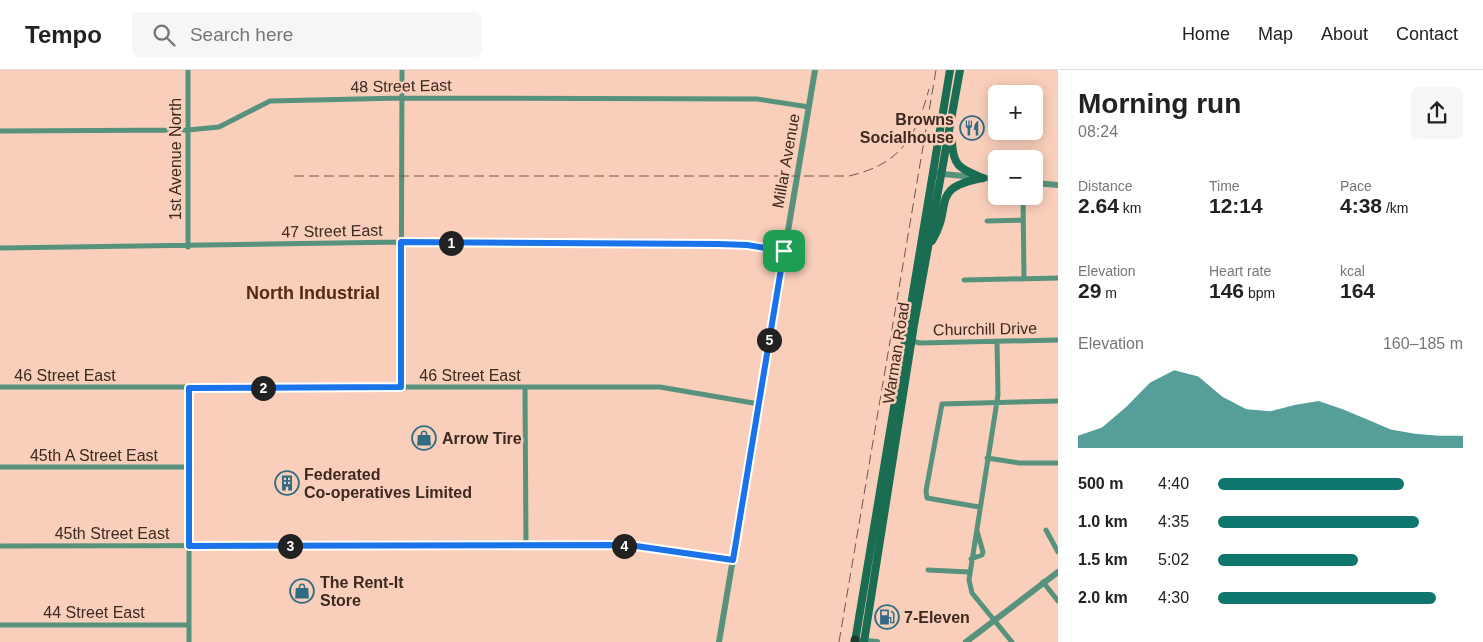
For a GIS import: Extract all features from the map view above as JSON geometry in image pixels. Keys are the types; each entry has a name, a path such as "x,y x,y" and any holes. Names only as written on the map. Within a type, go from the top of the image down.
{"main road":[{"name":"Warman Road","path":"859,641 914,282 950,70"},
{"name":"Warman Road","path":"859,641 960,70"},
{"path":"951,126 952,151 956,163 964,170 983,178"},
{"path":"929,245 939,229 950,189 962,182 983,178"},
{"path":"912,341 910,332 915,305 914,282"}],"street":[{"name":"1st Avenue North","path":"188,70 188,247"},
{"path":"401,387 402,70"},
{"name":"Millar Avenue","path":"719,642 815,70"},
{"name":"48 Street East","path":"0,131 188,130 219,127 270,101 402,98 757,99 809,107"},
{"path":"932,173 988,178"},
{"path":"1043,183 1058,185"},
{"path":"1022,205 1024,279"},
{"path":"987,221 1023,220"},
{"name":"47 Street East","path":"0,248 188,247 401,242 719,244 747,245 784,251"},
{"path":"964,280 1058,278"},
{"name":"Churchill Drive","path":"912,341 1058,340"},
{"path":"997,341 996,402 971,559 969,585 972,592 1012,642"},
{"name":"46 Street East","path":"0,387 670,388 759,404"},
{"path":"189,388 189,642"},
{"path":"525,388 526,546"},
{"path":"979,507 930,500 926,495 942,404 1058,401"},
{"path":"987,458 1019,463 1058,463"},
{"name":"45th A Street East","path":"0,467 189,467"},
{"path":"971,559 982,555 983,552 976,528"},
{"path":"1046,530 1058,552"},
{"name":"45th Street East","path":"0,546 639,546 733,560"},
{"path":"928,570 970,572"},
{"path":"966,642 1058,572"},
{"path":"1043,582 1058,601"},
{"name":"44 Street East","path":"0,625 189,625"},
{"path":"859,641 877,642"}],"railway":[{"path":"839,642 936,70"},
{"path":"294,176 849,176 882,164 904,146 918,121 929,89"}],"place":[{"name":"Browns Socialhouse","path":"972,128"},
{"name":"Arrow Tire","path":"424,438"},
{"name":"Federated Co-operatives Limited","path":"287,483"},
{"name":"The Rent-It Store","path":"302,591"},
{"name":"7-Eleven","path":"887,617"}],"district":[{"name":"North Industrial","path":"313,293"}],"route":[{"path":"401,242 719,244 747,245 784,251 733,560 629,545 189,546 189,388 401,387 401,242"}]}
